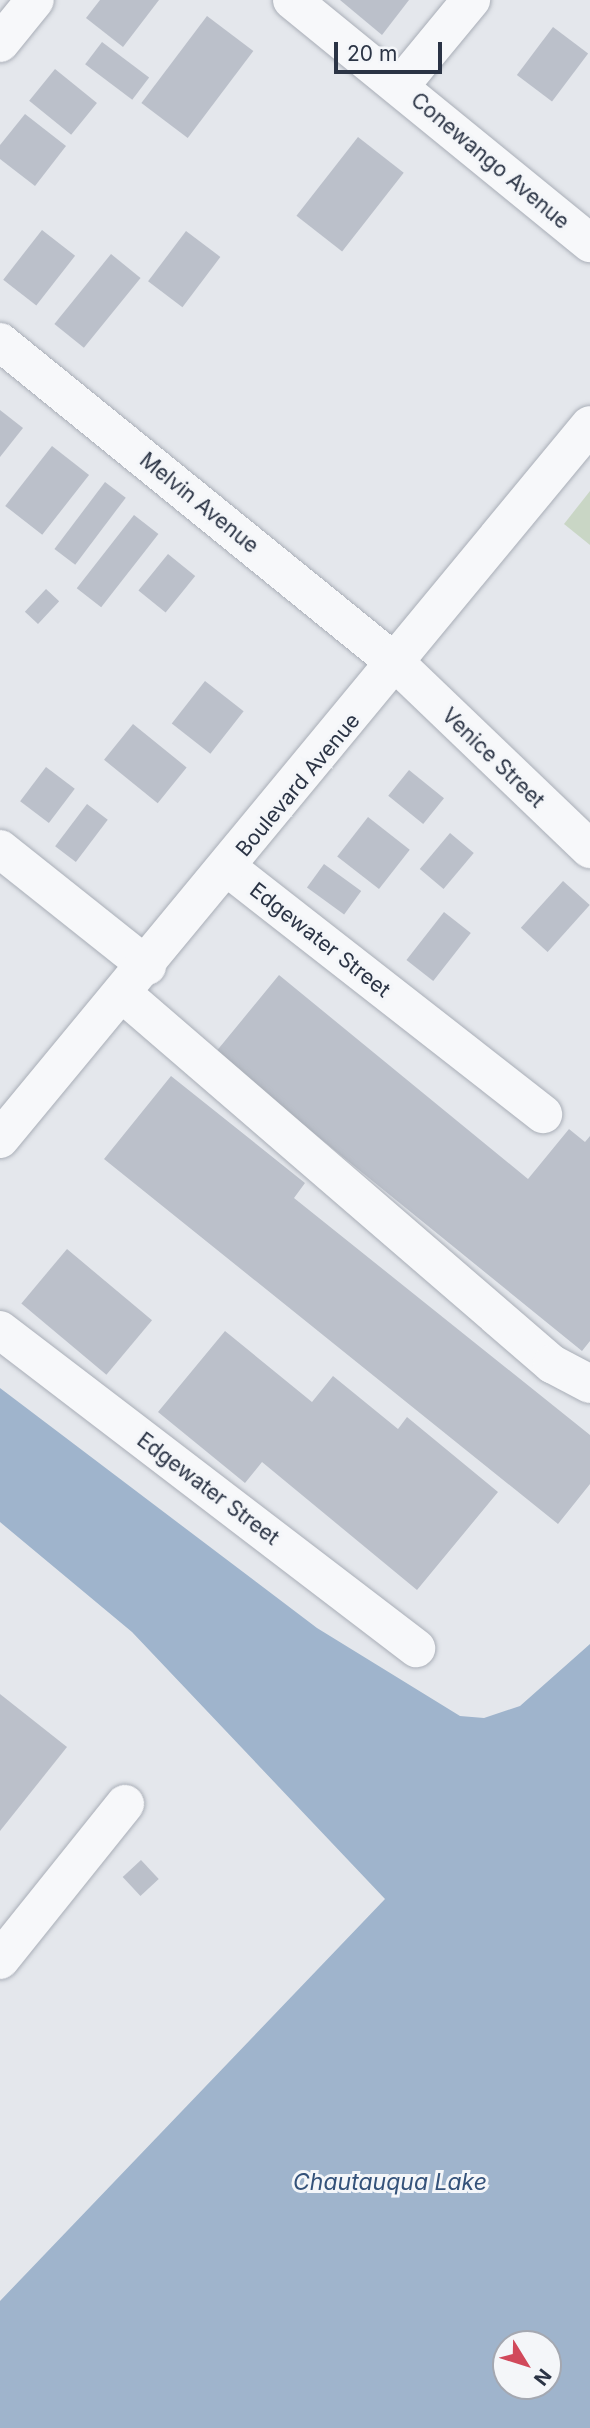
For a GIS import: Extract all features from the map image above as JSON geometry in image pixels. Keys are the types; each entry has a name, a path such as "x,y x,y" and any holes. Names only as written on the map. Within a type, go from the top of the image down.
{"street":[{"path":"0,43 35,0"},
{"name":"Conewango Avenue","path":"292,0 590,243"},
{"path":"400,86 471,0"},
{"name":"Melvin Avenue","path":"0,342 398,665"},
{"name":"Boulevard Avenue","path":"0,1139 398,665 590,425"},
{"name":"Venice Street","path":"398,665 590,849"},
{"path":"0,849 147,966"},
{"name":"Edgewater Street","path":"228,868 544,1114"},
{"path":"122,994 552,1364 590,1384"},
{"name":"Edgewater Street","path":"0,1330 416,1648"},
{"path":"6,1939 125,1804"}],"green space":[{"path":"590,491 590,545 564,524"}],"water":[{"name":"Chautauqua Lake","path":"0,1388 317,1628 460,1716 484,1718 520,1706 590,1644 590,2428 0,2428 0,2301 385,1899 132,1632 0,1522"}],"building":[{"path":"100,0 159,0 123,47 86,18"},
{"path":"340,0 409,0 382,35"},
{"path":"207,16 253,51 188,138 141,103"},
{"path":"553,27 588,53 552,101 517,75"},
{"path":"102,42 149,78 132,100 85,64"},
{"path":"55,69 97,103 71,135 29,101"},
{"path":"25,114 66,146 35,186 0,159 0,145"},
{"path":"358,137 404,173 342,252 296,216"},
{"path":"42,230 75,256 36,306 3,280"},
{"path":"186,231 220,257 182,307 148,281"},
{"path":"111,254 141,278 84,348 54,324"},
{"path":"0,410 23,428 0,457"},
{"path":"52,446 89,475 42,535 5,506"},
{"path":"105,482 126,498 75,565 54,549"},
{"path":"134,515 158,534 101,607 77,588"},
{"path":"168,554 195,576 166,613 138,591"},
{"path":"46,589 59,601 38,624 25,612"},
{"path":"205,681 244,711 210,754 172,724"},
{"path":"133,724 187,767 158,803 104,760"},
{"path":"46,767 75,789 49,823 20,801"},
{"path":"409,770 444,798 423,824 388,796"},
{"path":"87,804 108,820 76,862 55,846"},
{"path":"368,817 410,850 379,889 337,856"},
{"path":"450,833 474,853 444,889 420,869"},
{"path":"324,864 361,891 344,914 307,887"},
{"path":"563,881 590,905 548,952 521,928"},
{"path":"444,912 471,933 433,981 406,960"},
{"path":"279,975 528,1179 569,1129 585,1142 590,1136 590,1341 582,1351 215,1053"},
{"path":"171,1076 305,1183 294,1198 590,1435 590,1484 558,1524 104,1159"},
{"path":"67,1249 152,1320 106,1375 21,1303"},
{"path":"225,1331 312,1402 333,1376 398,1429 407,1417 498,1492 417,1590 262,1462 245,1483 158,1412"},
{"path":"0,1694 67,1747 0,1831"},
{"path":"141,1860 159,1879 140,1896 123,1877"}]}
